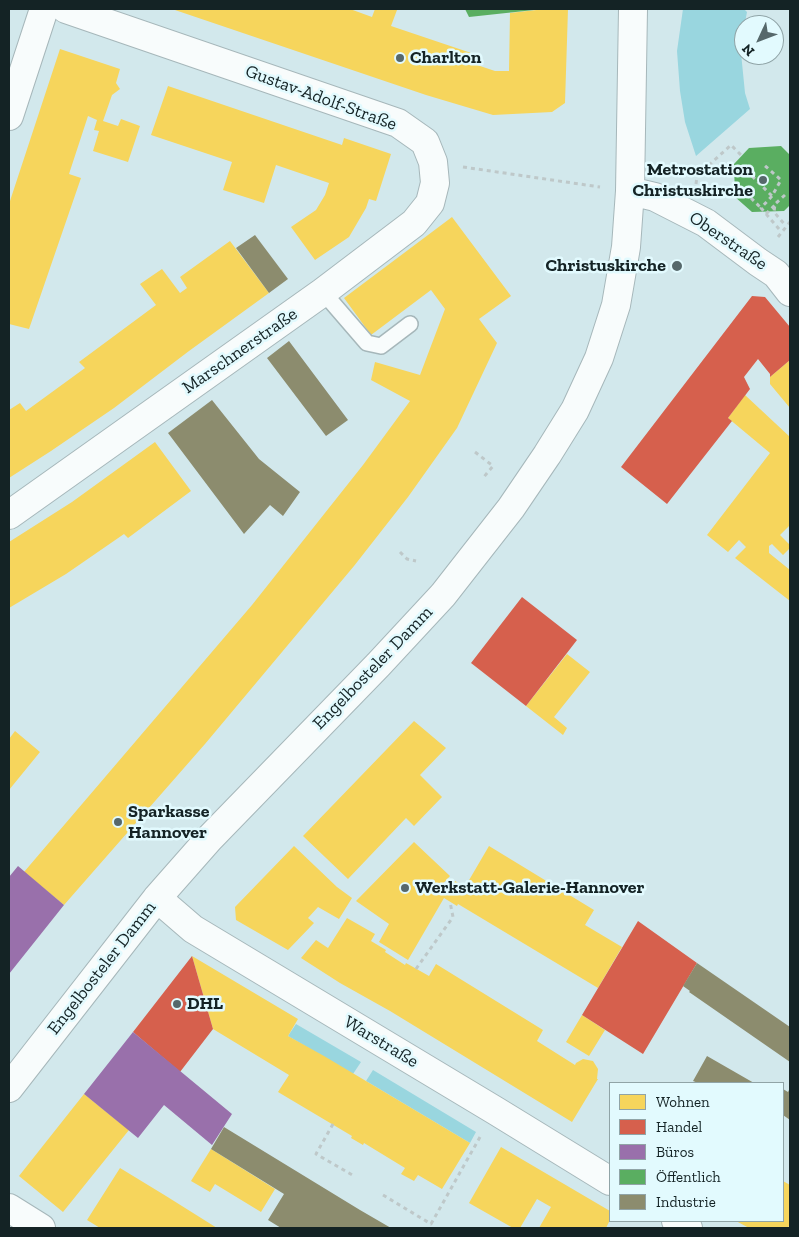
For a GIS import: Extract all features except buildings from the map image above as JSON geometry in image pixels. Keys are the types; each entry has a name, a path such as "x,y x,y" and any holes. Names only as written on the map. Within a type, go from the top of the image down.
{"street":[{"path":"9,116 44,9"},
{"name":"Gustav-Adolf-Straße","path":"66,9 398,123 425,142 433,162"},
{"name":"Engelbosteler Damm","path":"9,1088 157,898 209,840 443,595 498,526 547,455 575,410 599,358 616,305 626,247 630,191 633,9"},
{"name":"Marschnerstraße","path":"9,514 323,292 414,223 430,203 435,183 433,162"},
{"name":"Oberstraße","path":"630,191 654,197 706,223 776,274 790,292"},
{"name":"Warstraße","path":"157,898 193,929 609,1180"},
{"path":"9,1208 42,1228"}],"lane":[{"path":"323,292 367,343 380,346 410,324"}],"path":[{"path":"694,217 697,176 731,145 742,156"},
{"path":"433,162 566,182"},
{"path":"761,208 772,196 781,180 763,164"},
{"path":"752,176 772,196"},
{"path":"766,214 772,207 778,201 785,195 775,204 774,212 786,226"},
{"path":"751,198 779,229"},
{"path":"476,452 493,466 483,478"},
{"path":"400,552 407,559 416,560"},
{"path":"416,968 453,918 450,902"},
{"path":"383,1195 431,1224 496,1111"},
{"path":"333,1124 316,1154 354,1176"}],"shaded area":[{"path":"683,9 744,9 747,12 746,15 734,15 734,65 742,65 745,93 750,109 696,156 685,122 677,51"},
{"path":"296,1024 361,1062 353,1074 288,1036"},
{"path":"373,1070 476,1132 470,1143 366,1081"}],"place":[{"name":"Charlton","path":"400,58"},
{"name":"Metrostation Christuskirche","path":"763,180"},
{"name":"Christuskirche","path":"677,266"},
{"name":"Sparkasse Hannover","path":"118,822"},
{"name":"Werkstatt-Galerie-Hannover","path":"405,888"},
{"name":"DHL","path":"177,1004"}]}
